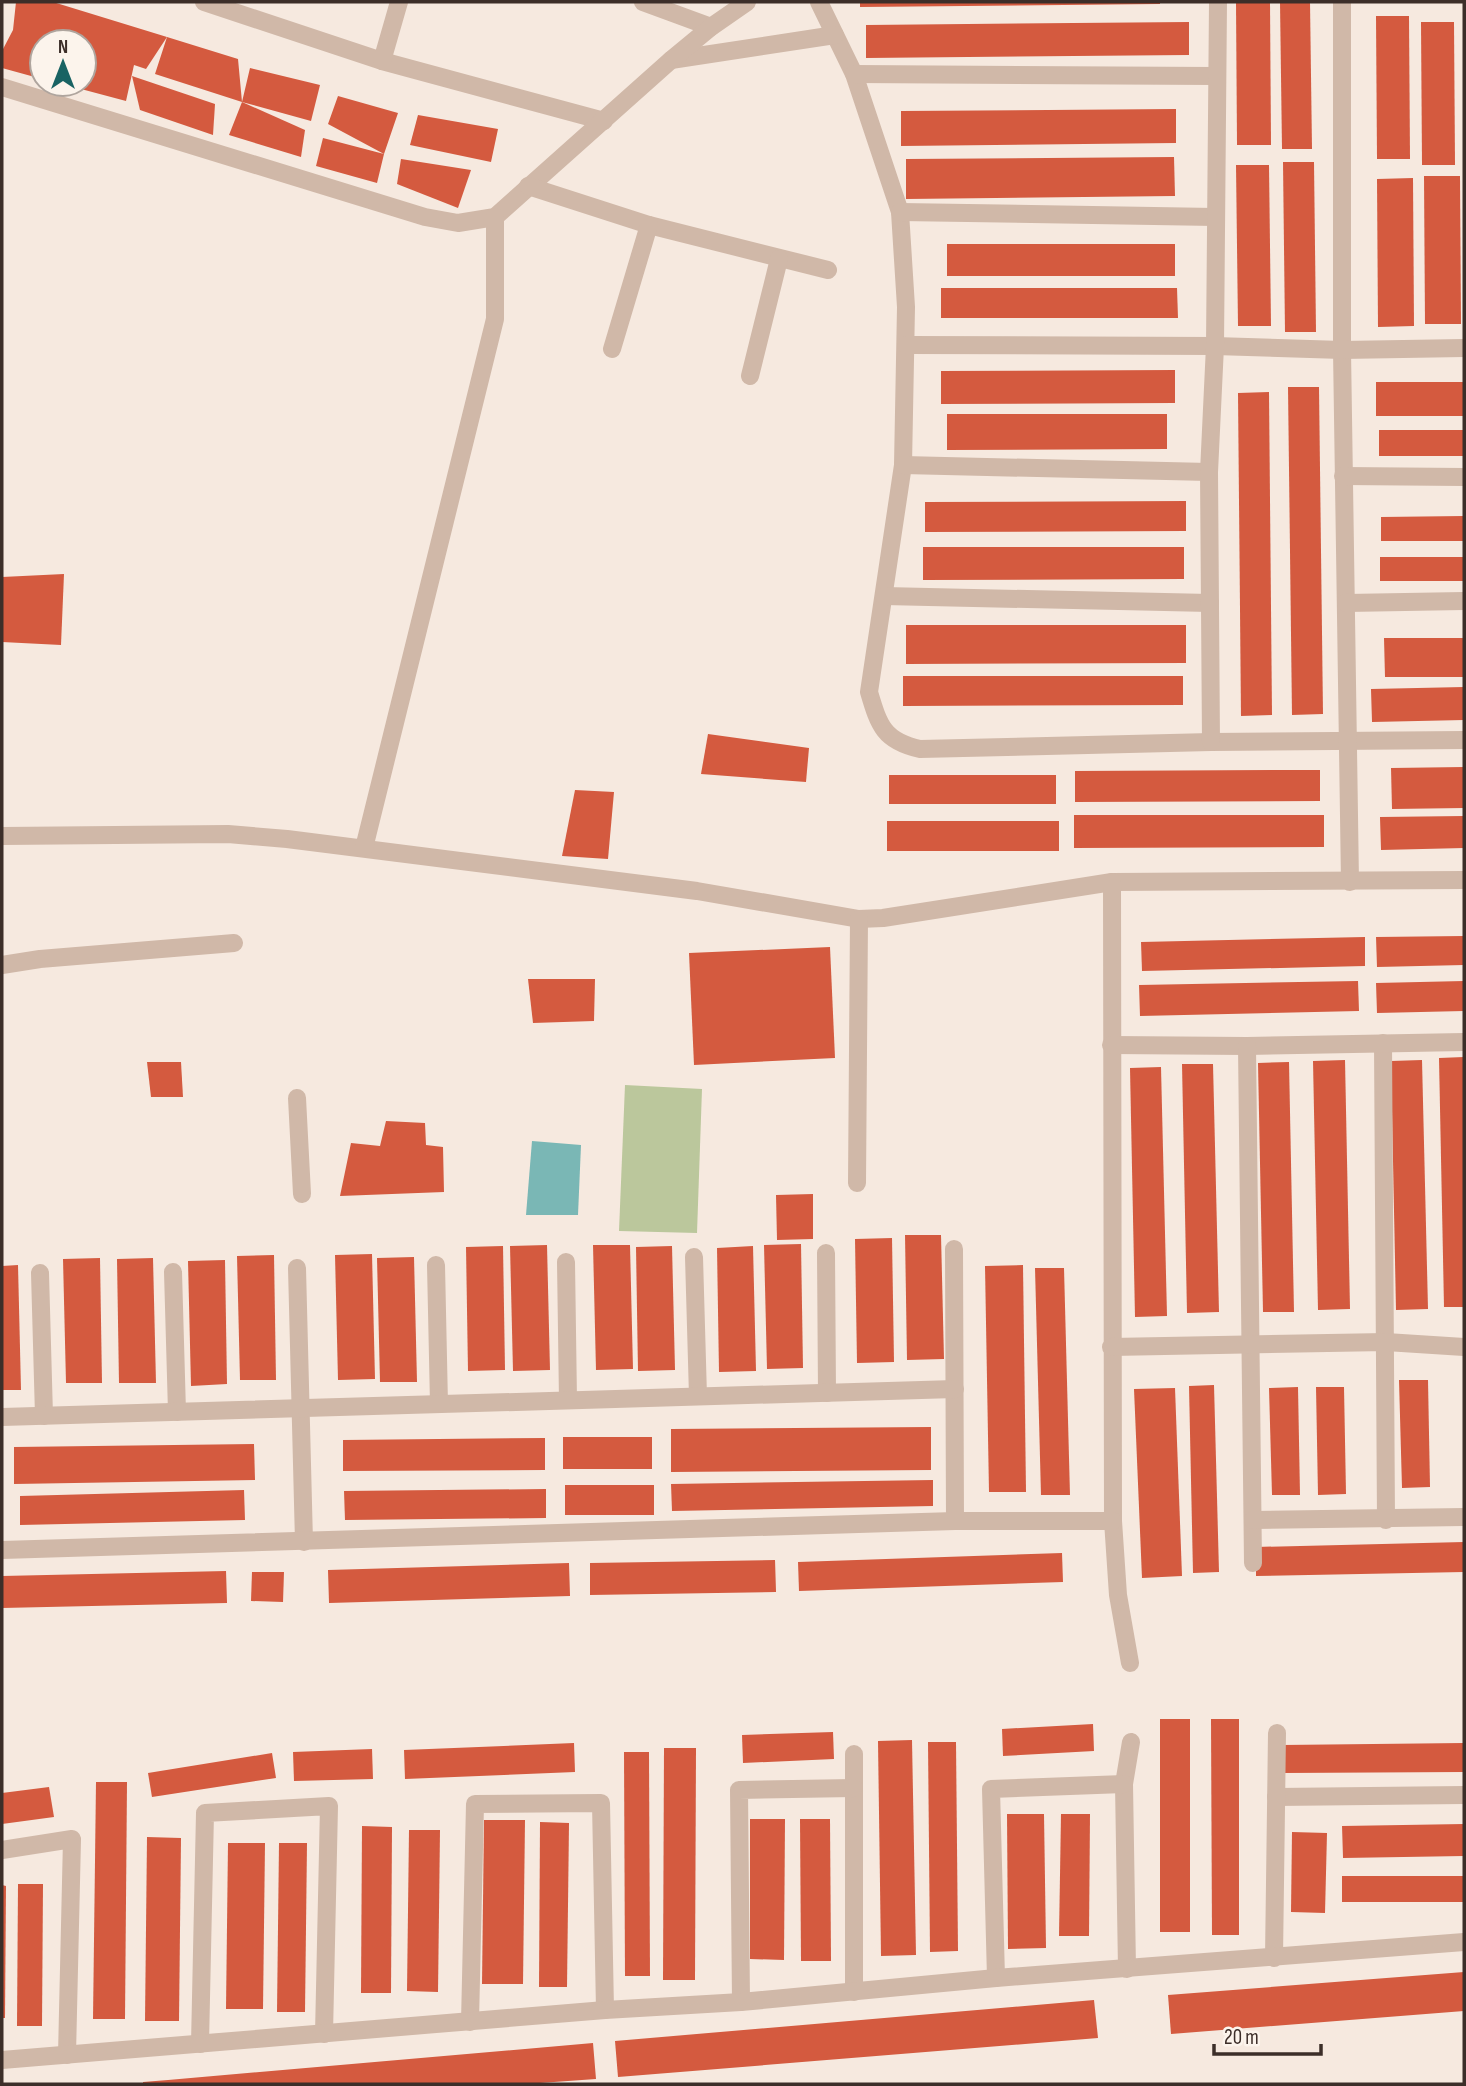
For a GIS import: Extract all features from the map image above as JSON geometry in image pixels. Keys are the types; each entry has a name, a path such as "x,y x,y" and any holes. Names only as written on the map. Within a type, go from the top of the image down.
{"street":[{"path":"204,2 257,9 382,61 604,121"},
{"path":"382,61 399,2"},
{"path":"643,2 710,27"},
{"path":"2,86 425,217 458,223 495,217 671,60 710,27 747,2"},
{"path":"819,2 854,75 900,212 906,307 903,465 869,692 883,730 899,744 920,749 1211,742 1464,740"},
{"path":"1211,742 1209,472 1214,346 1218,2"},
{"path":"1342,2 1343,476 1350,882"},
{"path":"671,60 835,35"},
{"path":"854,75 1216,76"},
{"path":"528,186 649,225 828,270"},
{"path":"900,212 1215,217"},
{"path":"364,848 495,319 495,217"},
{"path":"612,349 649,225"},
{"path":"750,376 779,259"},
{"path":"906,345 1214,346 1342,350 1464,348"},
{"path":"903,465 1209,472"},
{"path":"1343,476 1464,477"},
{"path":"884,596 1210,603"},
{"path":"1346,603 1464,601"},
{"path":"2,836 228,834 364,848 697,891 859,919 883,918 1112,882 1464,880"},
{"path":"1112,882 1113,1521 1118,1595 1130,1663"},
{"path":"857,1182 859,919"},
{"path":"2,965 40,959 234,943"},
{"path":"1111,1045 1247,1046 1464,1042"},
{"path":"1383,1043 1386,1520"},
{"path":"1247,1046 1253,1563"},
{"path":"297,1098 302,1194"},
{"path":"954,1249 955,1521"},
{"path":"826,1253 827,1393"},
{"path":"694,1257 698,1396"},
{"path":"566,1262 568,1401"},
{"path":"436,1265 439,1404"},
{"path":"297,1268 304,1542"},
{"path":"173,1272 177,1412"},
{"path":"40,1273 44,1416"},
{"path":"1111,1347 1386,1342 1464,1347"},
{"path":"2,1417 955,1389"},
{"path":"1253,1520 1464,1517"},
{"path":"2,1550 955,1521 1113,1521"},
{"path":"1274,1958 1277,1733"},
{"path":"1127,1969 1124,1784 1131,1742"},
{"path":"854,1754 854,1992"},
{"path":"996,1978 991,1789 1124,1784"},
{"path":"741,2002 739,1790 854,1788"},
{"path":"1276,1797 1464,1795"},
{"path":"470,2022 475,1804 601,1803 605,2010"},
{"path":"200,2044 205,1813 329,1806 324,2034"},
{"path":"2,1850 72,1839 67,2055"},
{"path":"2,2060 1464,1942"}],"green space":[{"path":"625,1085 702,1089 697,1233 619,1231"}],"water":[{"path":"532,1141 581,1145 578,1215 526,1215"}],"building":[{"path":"16,2 53,2 167,37 146,69 134,65 126,101 98,94 98,28 28,28 28,75 2,68 2,51 13,30"},
{"path":"860,2 1160,2 1160,4 860,7"},
{"path":"1236,2 1270,2 1271,145 1237,145"},
{"path":"1280,2 1310,2 1312,149 1282,149"},
{"path":"1376,16 1409,16 1410,159 1377,159"},
{"path":"1189,22 1189,55 866,58 866,25"},
{"path":"1421,22 1454,22 1455,165 1422,165"},
{"path":"167,37 238,59 242,102 155,74"},
{"path":"250,68 320,85 311,121 242,102"},
{"path":"132,76 215,104 213,135 140,110"},
{"path":"338,96 398,113 384,154 328,124"},
{"path":"242,102 305,130 301,157 229,135"},
{"path":"1176,109 1176,143 901,146 901,111"},
{"path":"418,115 498,129 491,162 410,145"},
{"path":"323,138 384,154 377,183 316,166"},
{"path":"1174,157 1175,196 906,199 906,159"},
{"path":"401,159 471,170 458,208 397,184"},
{"path":"1283,162 1314,162 1316,332 1285,332"},
{"path":"1236,165 1269,165 1271,326 1238,326"},
{"path":"1424,176 1460,176 1461,324 1425,324"},
{"path":"1413,178 1414,326 1378,327 1377,179"},
{"path":"947,244 1175,244 1175,276 947,276"},
{"path":"941,288 1177,288 1178,318 941,318"},
{"path":"1175,370 1175,403 941,404 941,371"},
{"path":"1376,382 1464,382 1464,416 1376,416"},
{"path":"1288,387 1319,387 1323,714 1292,715"},
{"path":"1269,392 1272,715 1241,716 1238,393"},
{"path":"947,414 1167,414 1167,449 947,450"},
{"path":"1379,430 1464,430 1464,456 1379,456"},
{"path":"1186,501 1186,531 925,532 925,502"},
{"path":"1464,516 1464,541 1381,541 1381,517"},
{"path":"923,547 1184,547 1184,579 923,580"},
{"path":"1380,557 1464,557 1464,581 1380,581"},
{"path":"64,574 61,645 2,642 2,577"},
{"path":"906,625 1186,625 1186,663 906,664"},
{"path":"1384,638 1464,638 1464,677 1385,677"},
{"path":"903,676 1183,676 1183,705 903,706"},
{"path":"1464,687 1464,720 1372,722 1371,689"},
{"path":"708,734 809,748 806,782 701,774"},
{"path":"1464,767 1464,808 1392,809 1391,768"},
{"path":"1320,770 1320,801 1075,802 1075,771"},
{"path":"889,775 1056,775 1056,804 889,804"},
{"path":"575,790 614,792 608,859 562,856"},
{"path":"1074,815 1324,815 1324,847 1074,848"},
{"path":"1464,816 1464,848 1381,850 1380,817"},
{"path":"887,821 1059,821 1059,851 887,851"},
{"path":"1464,936 1464,965 1377,967 1376,937"},
{"path":"1365,937 1365,966 1142,971 1141,942"},
{"path":"830,947 835,1058 694,1065 689,953"},
{"path":"528,979 595,979 594,1021 533,1023"},
{"path":"1358,981 1359,1011 1140,1016 1139,985"},
{"path":"1464,981 1464,1011 1377,1013 1376,983"},
{"path":"1464,1057 1464,1307 1444,1307 1439,1058"},
{"path":"1345,1060 1350,1309 1318,1310 1313,1061"},
{"path":"1422,1060 1428,1309 1396,1310 1391,1061"},
{"path":"147,1062 181,1062 183,1097 151,1097"},
{"path":"1289,1062 1294,1312 1263,1312 1258,1063"},
{"path":"1182,1064 1213,1064 1219,1312 1187,1313"},
{"path":"1161,1067 1167,1316 1135,1317 1130,1068"},
{"path":"386,1121 425,1123 426,1145 443,1147 444,1192 340,1196 351,1143 380,1146"},
{"path":"813,1194 813,1239 777,1240 776,1195"},
{"path":"905,1235 941,1235 944,1359 907,1360"},
{"path":"892,1238 894,1362 857,1363 855,1239"},
{"path":"801,1244 803,1368 767,1369 764,1245"},
{"path":"547,1245 550,1370 513,1371 510,1246"},
{"path":"593,1245 630,1245 633,1369 596,1370"},
{"path":"503,1246 505,1370 468,1371 466,1247"},
{"path":"672,1246 675,1370 638,1371 636,1247"},
{"path":"753,1246 756,1371 719,1372 717,1248"},
{"path":"372,1254 375,1379 338,1380 335,1255"},
{"path":"274,1255 276,1380 240,1380 237,1256"},
{"path":"414,1257 417,1382 380,1382 377,1258"},
{"path":"100,1258 102,1383 66,1383 63,1259"},
{"path":"153,1258 156,1383 119,1383 117,1259"},
{"path":"225,1260 227,1384 191,1386 188,1261"},
{"path":"18,1265 21,1390 2,1390 2,1266"},
{"path":"1023,1265 1026,1492 989,1492 985,1266"},
{"path":"1035,1268 1064,1268 1070,1495 1041,1495"},
{"path":"1399,1380 1428,1380 1430,1487 1402,1488"},
{"path":"1214,1385 1219,1572 1193,1573 1189,1386"},
{"path":"1298,1387 1300,1495 1272,1495 1269,1388"},
{"path":"1316,1387 1344,1387 1346,1494 1318,1495"},
{"path":"1175,1388 1182,1576 1142,1578 1134,1389"},
{"path":"931,1427 931,1470 671,1472 671,1429"},
{"path":"563,1437 652,1437 652,1469 563,1469"},
{"path":"545,1438 545,1470 343,1471 343,1440"},
{"path":"254,1444 255,1480 14,1484 14,1447"},
{"path":"933,1480 933,1506 672,1511 671,1484"},
{"path":"565,1485 654,1485 654,1515 565,1515"},
{"path":"546,1489 546,1518 345,1520 344,1491"},
{"path":"244,1490 245,1520 20,1525 20,1496"},
{"path":"1464,1542 1464,1572 1256,1576 1256,1547"},
{"path":"1062,1553 1063,1582 799,1591 798,1562"},
{"path":"775,1560 776,1592 590,1595 590,1563"},
{"path":"569,1563 570,1596 329,1603 328,1570"},
{"path":"226,1571 227,1603 2,1608 2,1576"},
{"path":"252,1572 284,1572 283,1602 251,1601"},
{"path":"1160,1719 1190,1719 1190,1932 1160,1932"},
{"path":"1211,1719 1239,1719 1239,1935 1212,1935"},
{"path":"1093,1724 1094,1751 1003,1756 1002,1729"},
{"path":"833,1732 834,1759 743,1763 742,1735"},
{"path":"912,1740 916,1955 881,1956 878,1741"},
{"path":"928,1742 956,1742 958,1951 930,1952"},
{"path":"574,1743 575,1772 405,1779 404,1750"},
{"path":"1464,1743 1464,1772 1283,1773 1282,1745"},
{"path":"664,1748 696,1748 695,1980 663,1980"},
{"path":"372,1749 373,1779 294,1781 293,1752"},
{"path":"624,1752 649,1752 650,1976 625,1976"},
{"path":"272,1753 276,1778 152,1797 148,1773"},
{"path":"96,1782 127,1782 125,2019 93,2019"},
{"path":"49,1787 54,1817 2,1824 2,1793"},
{"path":"1007,1814 1044,1814 1046,1948 1008,1949"},
{"path":"1061,1814 1090,1814 1089,1936 1059,1936"},
{"path":"750,1819 785,1819 784,1960 750,1959"},
{"path":"800,1819 830,1819 831,1961 801,1961"},
{"path":"484,1820 525,1820 523,1984 482,1984"},
{"path":"540,1822 569,1823 567,1987 539,1987"},
{"path":"1464,1824 1464,1856 1343,1858 1342,1826"},
{"path":"362,1826 392,1827 391,1993 361,1993"},
{"path":"409,1830 440,1830 438,1992 407,1991"},
{"path":"1292,1832 1327,1833 1325,1913 1291,1912"},
{"path":"147,1837 181,1838 179,2021 145,2021"},
{"path":"228,1843 265,1843 263,2009 226,2009"},
{"path":"279,1843 307,1843 305,2012 277,2012"},
{"path":"1342,1876 1464,1876 1464,1902 1342,1902"},
{"path":"18,1884 43,1884 42,2026 17,2026"},
{"path":"2,1885 6,1886 5,2018 2,2018"},
{"path":"1464,1972 1464,2011 1171,2034 1168,1995"},
{"path":"1094,2000 1098,2038 618,2077 615,2041"},
{"path":"593,2043 596,2079 526,2084 143,2084 143,2082"}]}
